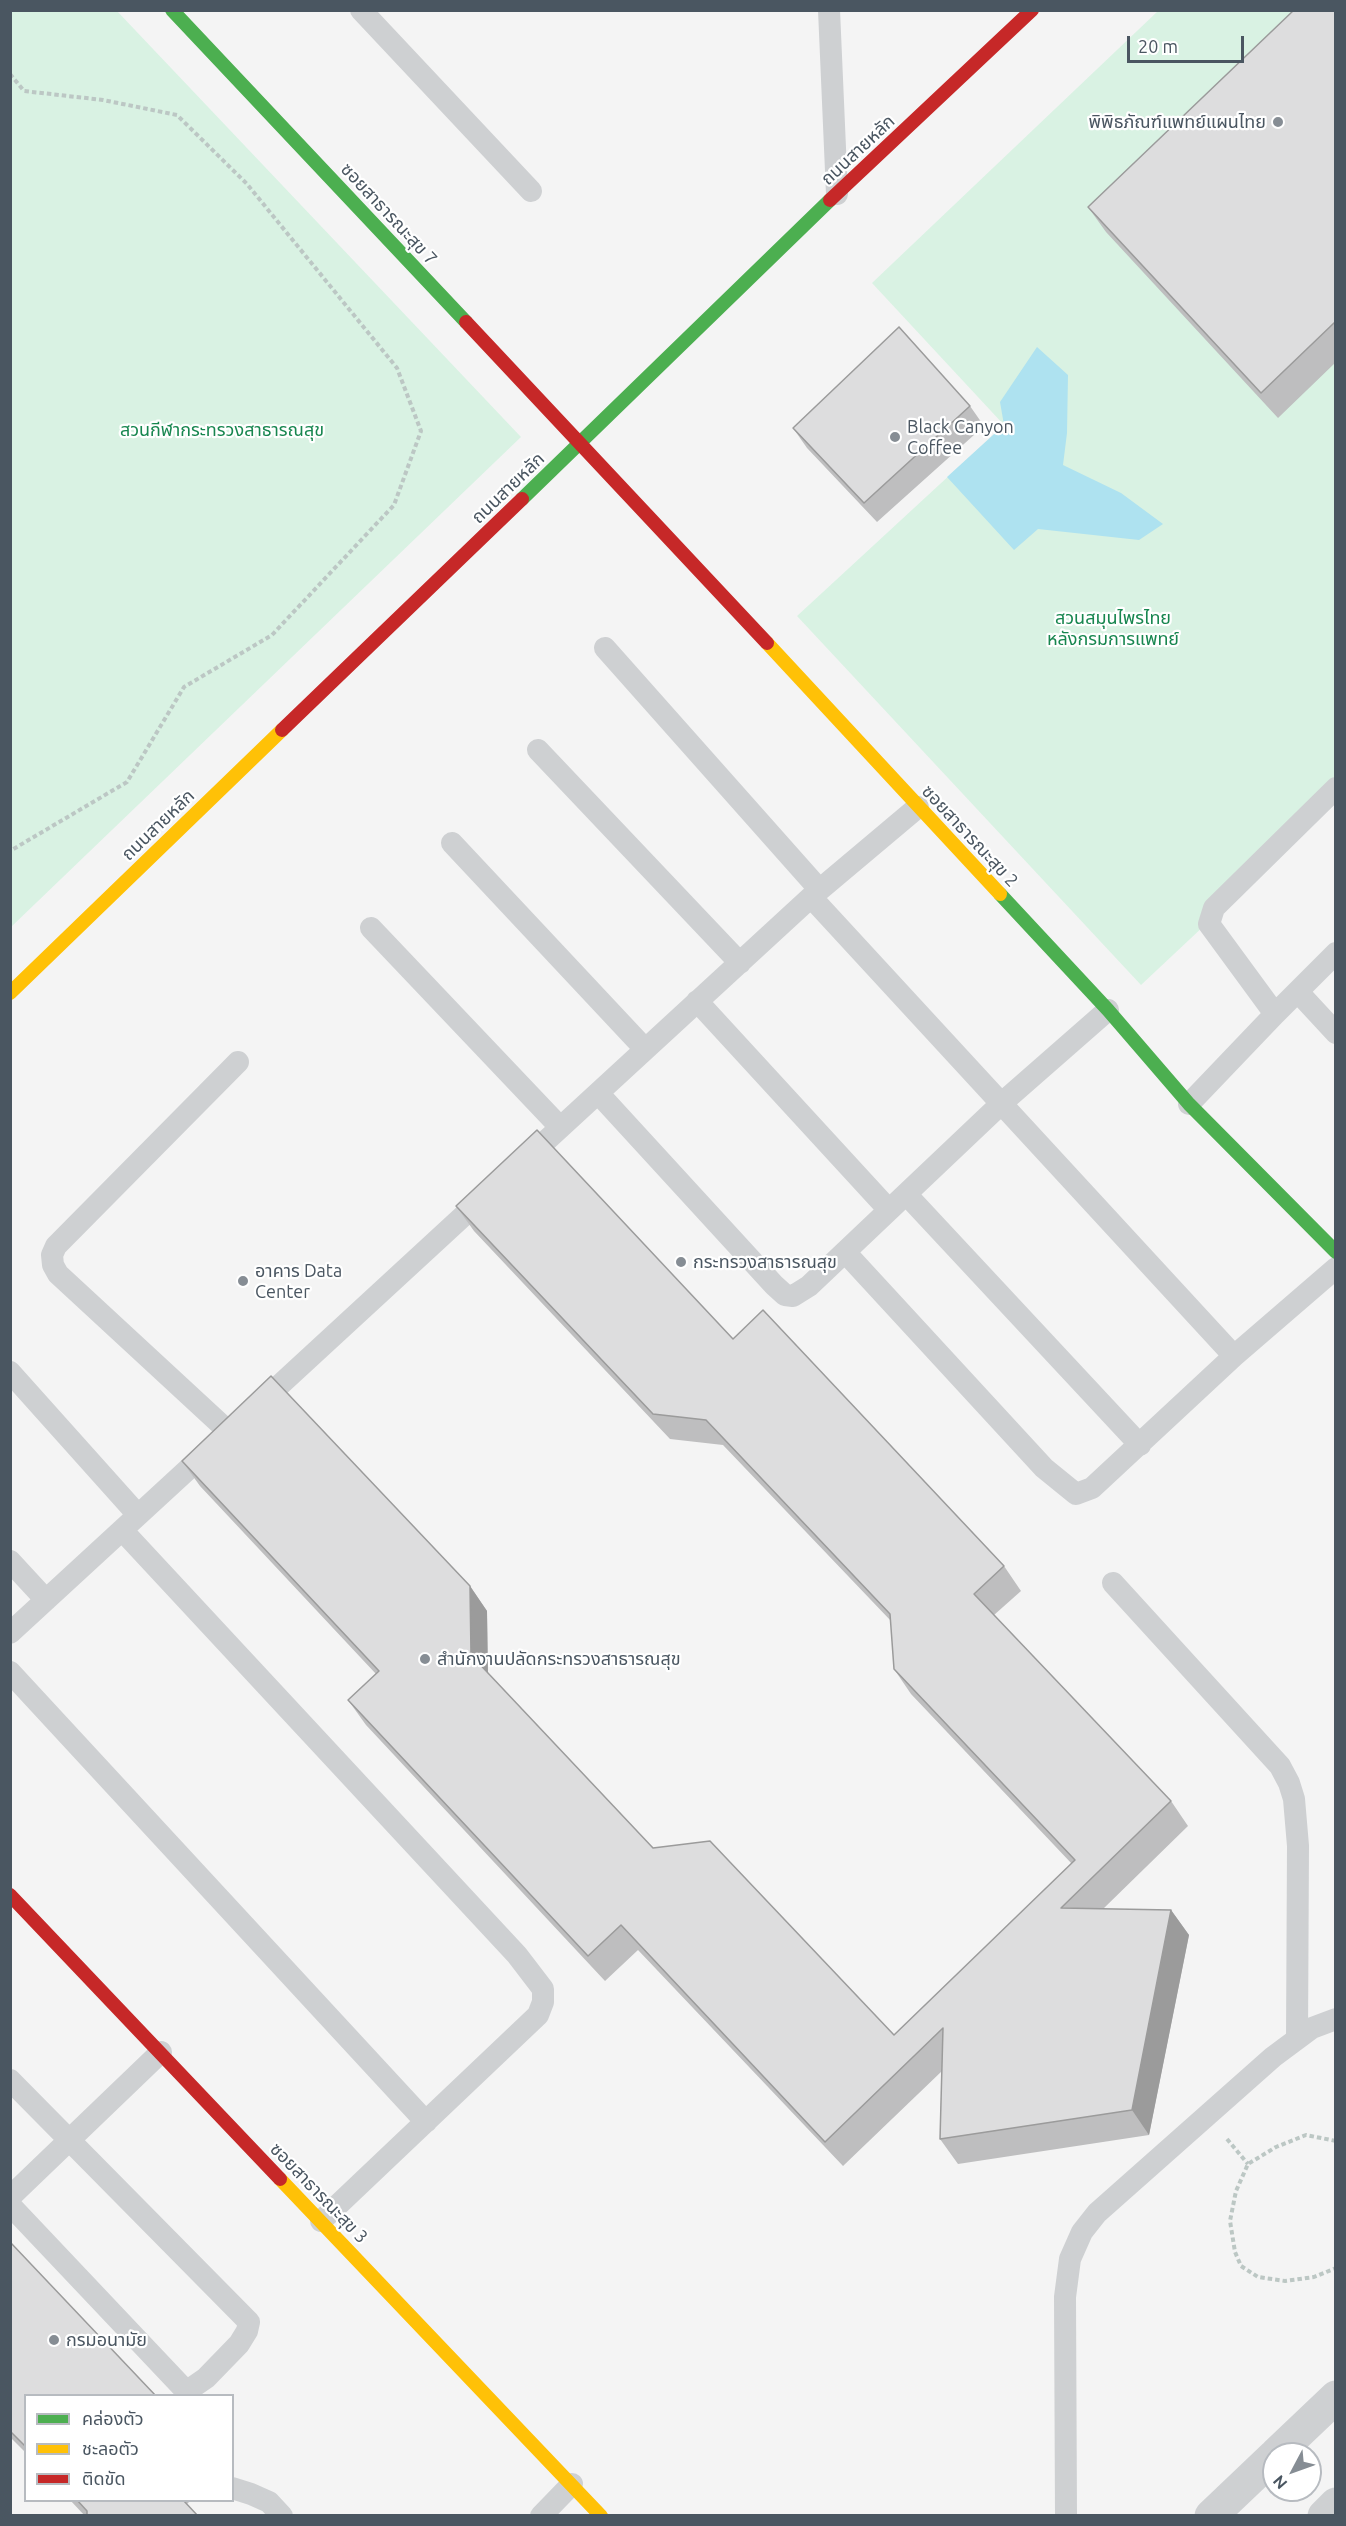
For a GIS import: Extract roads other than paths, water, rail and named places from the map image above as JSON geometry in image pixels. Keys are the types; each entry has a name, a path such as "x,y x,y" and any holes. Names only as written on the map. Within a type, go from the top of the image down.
{"street":[{"name":"ซอยสาธารณะสุข 7","path":"171,10 580,443"},
{"name":"ถนนสายหลัก","path":"10,993 837,194 1032,10"},
{"name":"ซอยสาธารณะสุข 2","path":"580,443 1108,1010 1189,1104 1335,1252"},
{"name":"ซอยสาธารณะสุข 3","path":"10,1895 601,2516"},
{"path":"1288,2442 1335,2397"},
{"path":"1211,2516 1262,2467"},
{"path":"1324,2516 1335,2504"}],"lane":[{"path":"361,10 531,191"},
{"path":"830,10 837,194"},
{"path":"605,648 815,893 1234,1356"},
{"path":"538,750 740,963"},
{"path":"1275,1014 1209,924 1214,908 1335,788"},
{"path":"10,1633 815,893 918,807"},
{"path":"452,843 645,1049"},
{"path":"371,928 560,1127"},
{"path":"1189,1104 1335,953"},
{"path":"1298,992 1335,1033"},
{"path":"697,1002 889,1210"},
{"path":"598,1093 785,1295 793,1296 801,1293 1003,1102 1108,1010"},
{"path":"229,1432 58,1274 53,1265 52,1254 56,1246 238,1062"},
{"path":"906,1194 1140,1445"},
{"path":"845,1252 1044,1468 1076,1494 1092,1488 1234,1356 1335,1268"},
{"path":"10,1372 138,1515"},
{"path":"122,1530 509,1947 543,1989 543,2002 538,2015 321,2221"},
{"path":"10,1561 46,1600"},
{"path":"1113,1583 1280,1766 1289,1782 1294,1799 1298,1846 1297,2038"},
{"path":"10,1672 426,2122"},
{"path":"1066,2516 1065,2297 1070,2259 1082,2232 1097,2213 1273,2057 1312,2028 1335,2019"},
{"path":"10,2197 161,2052"},
{"path":"10,2080 249,2322 247,2331 206,2378 185,2390 10,2205"},
{"path":"542,2516 572,2484"},
{"path":"234,2489 269,2502 282,2516"}],"water":[{"path":"1037,347 1068,375 1067,433 1063,465 1121,493 1163,524 1139,540 1038,529 1014,550 947,477 1004,425 1000,402"}],"place":[{"name":"พิพิธภัณฑ์แพทย์แผนไทย","path":"1278,122"},
{"name":"Black Canyon Coffee","path":"895,437"},
{"name":"กระทรวงสาธารณสุข","path":"681,1262"},
{"name":"อาคาร Data Center","path":"243,1281"},
{"name":"สำนักงานปลัดกระทรวงสาธารณสุข","path":"425,1659"},
{"name":"กรมอนามัย","path":"54,2340"}],"park label":[{"name":"สวนกีฬากระทรวงสาธารณสุข","path":"222,430"},
{"name":"สวนสมุนไพรไทย หลังกรมการแพทย์","path":"1113,628"}]}
